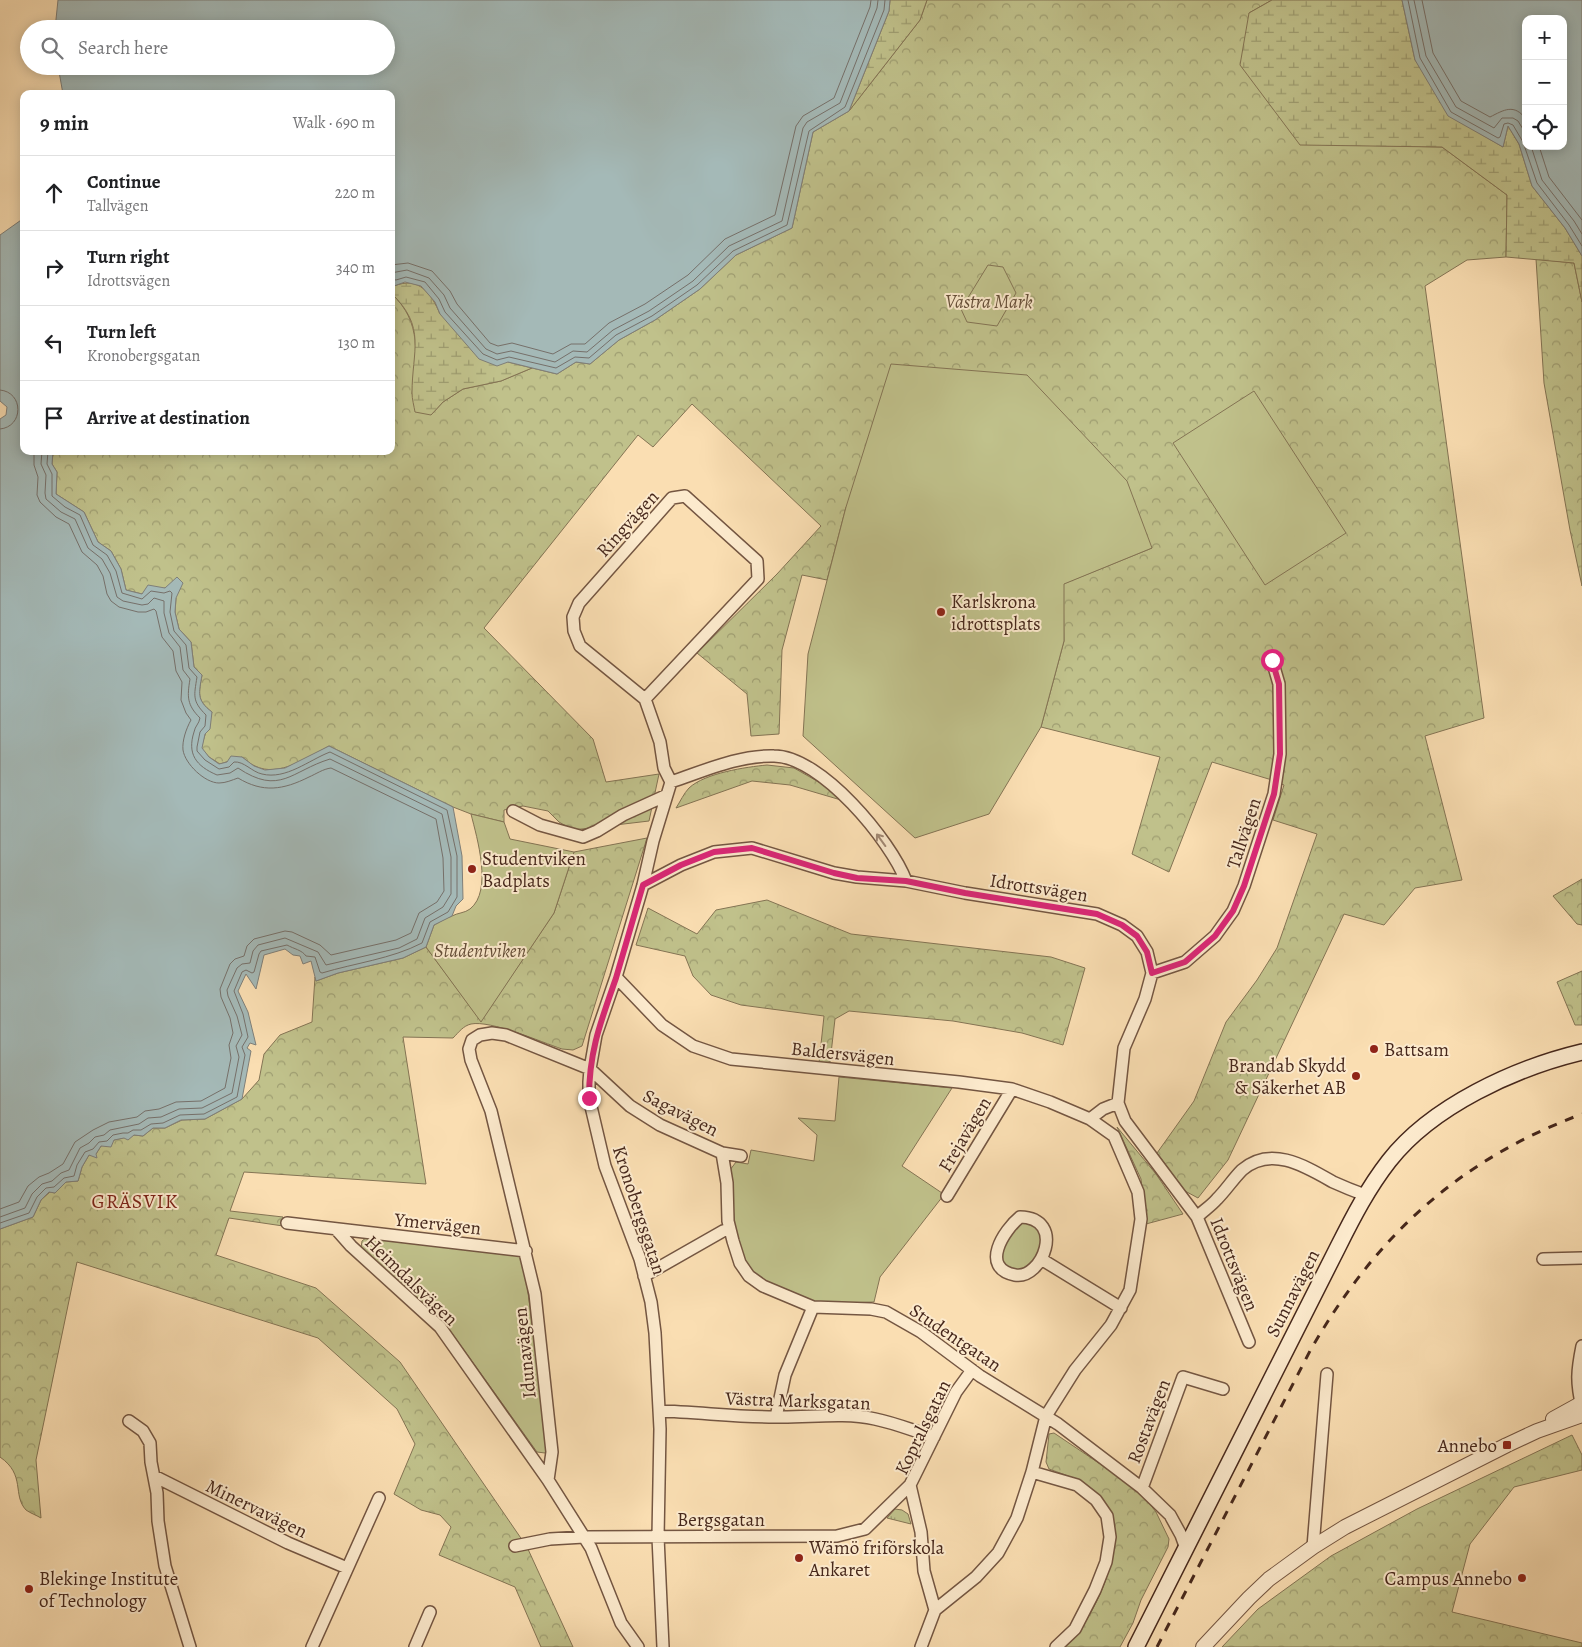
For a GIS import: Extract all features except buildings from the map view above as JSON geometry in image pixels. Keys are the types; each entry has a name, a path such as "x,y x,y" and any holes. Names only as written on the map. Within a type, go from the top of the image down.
{"main road":[{"name":"Sunnavägen","path":"1136,1647 1365,1195 1396,1153 1417,1132 1449,1109 1486,1087 1518,1072 1582,1052"}],"street":[{"name":"Ringvägen","path":"685,496 757,561 758,579 645,699 580,646 574,631 574,617 578,603 672,498 685,496"},
{"name":"Tallvägen","path":"1152,973 1185,962 1215,936 1233,911 1244,886 1274,794 1280,754 1279,684 1272,660"},
{"path":"513,811 540,825 583,837 597,832 624,815 666,795 671,782 664,768 660,742 645,699"},
{"path":"671,782 759,756 777,756 803,766 835,786 861,812 901,868 906,881"},
{"name":"Kronobergsgatan","path":"663,1647 658,1536 660,1411 651,1302 640,1259 604,1166 589,1098 590,1068 596,1035 616,977 643,885 652,841 666,795"},
{"name":"Idrottsvägen","path":"643,885 681,865 714,852 752,848 834,873 857,878 906,881 965,893 1097,914 1122,925 1137,936 1147,952 1152,973"},
{"path":"1090,1119 1103,1109 1118,1103 1124,1048 1145,999 1152,973"},
{"name":"Baldersvägen","path":"616,977 662,1025 693,1046 731,1059 1012,1089 1050,1102 1090,1119 1114,1136 1138,1192 1141,1219 1130,1290 1111,1324 1075,1370 1046,1416 1032,1472 1017,1518 998,1553 976,1577 935,1610"},
{"name":"Idunavägen","path":"548,1480 552,1452 535,1294 492,1111 471,1060 469,1049 472,1040 480,1035 492,1033 506,1035 590,1068"},
{"name":"Sagavägen","path":"590,1068 630,1106 660,1125 722,1153 741,1156"},
{"name":"Frejavägen","path":"947,1196 1012,1089"},
{"name":"Idrottsvägen","path":"1118,1103 1125,1121 1197,1217 1249,1342"},
{"name":"Studentgatan","path":"722,1153 728,1183 728,1221 740,1263 749,1276 763,1286 813,1307 871,1309 886,1312 921,1332 972,1370 1046,1416 1142,1488 1170,1515 1182,1535 1186,1549"},
{"path":"1197,1217 1216,1201 1241,1171 1253,1162 1268,1159 1282,1159 1294,1162 1312,1169 1350,1190 1365,1195"},
{"path":"1020,1217 1029,1217 1037,1222 1048,1236 1041,1259 1028,1273 1018,1276 1008,1274 1000,1268 996,1258 997,1248 1011,1224 1020,1217"},
{"name":"Ymervägen","path":"287,1223 526,1251"},
{"name":"Heimdalsvägen","path":"336,1229 351,1246 440,1327 548,1480"},
{"path":"644,1276 723,1231 730,1229"},
{"path":"1543,1259 1582,1258"},
{"path":"1041,1259 1121,1308"},
{"path":"776,1417 785,1375 813,1307"},
{"path":"1203,1647 1269,1579 1344,1527 1536,1432 1559,1414 1582,1407 1577,1373 1582,1346"},
{"name":"Kopralsgatan","path":"935,1610 924,1571 921,1532 910,1485 956,1392 972,1370"},
{"path":"1313,1547 1327,1374"},
{"name":"Rostavägen","path":"1142,1488 1183,1378 1223,1389"},
{"name":"Västra Marksgatan","path":"660,1411 697,1412 733,1416 849,1416 876,1419 934,1437"},
{"path":"129,1420 143,1431 150,1443 165,1566 190,1647"},
{"path":"1032,1472 1077,1485 1096,1500 1107,1516 1110,1537 1106,1562 1095,1590 1075,1629 1056,1647"},
{"name":"Minervavägen","path":"154,1476 288,1543 347,1568"},
{"path":"548,1480 590,1548 621,1623 638,1647"},
{"name":"Bergsgatan","path":"515,1546 550,1538 838,1536 865,1528 910,1485"},
{"path":"312,1647 378,1498"},
{"path":"921,1647 935,1610"},
{"path":"415,1647 430,1612"}],"green space":[{"path":"890,0 927,0 920,20 849,111 889,11"},
{"path":"927,0 1272,0 1249,13 1300,144 1442,147 1507,195 1506,257 1467,260 1425,286 1484,718 1425,736 1462,880 1415,888 1384,925 1344,914 1228,1160 1198,1198 1185,1191 1157,1153 1194,1101 1226,1022 1257,980 1277,948 1317,834 1273,820 1284,785 1212,762 1169,872 1132,854 1160,757 1041,727 1064,641 1063,584 1152,548 846,507 827,580 802,575 782,650 779,734 751,736 747,694 697,653 777,574 821,526 692,404 653,447 638,435 484,628 593,739 606,782 659,774 649,821 573,830 559,822 548,811 523,806 504,810 504,822 471,814 329,746 293,765 274,769 264,769 255,766 242,757 220,764 209,757 201,748 212,712 201,700 202,675 194,667 191,642 179,629 175,612 176,598 165,588 142,594 126,590 121,569 111,551 98,542 84,512 56,494 57,472 52,464 53,455 395,455 395,297 401,304 413,328 416,353 412,394 431,415 443,402 463,389 501,381 532,368 557,374 576,362 590,364 619,340 655,320 700,289 736,255 792,228 813,132 849,111 920,20"},
{"path":"1272,0 1402,0 1415,60 1479,133 1503,147 1508,126 1519,144 1532,186 1565,228 1582,256 1582,302 1574,263 1506,257 1507,195 1442,147 1300,145 1240,65 1249,13"},
{"path":"1536,259 1574,263 1582,302 1582,586 1544,383"},
{"name":"Västra Mark","path":"988,265 1003,267 1016,293 997,326 967,322 961,309"},
{"path":"403,283 417,285 423,288 433,299 440,314 508,362 532,368 501,381 463,389 443,402 431,415 415,412 412,393 415,340 409,317 395,297 395,286"},
{"name":"Karlskrona idrottsplats","path":"891,364 1027,375 1127,481 1152,548 1064,584 1064,641 1041,727 989,814 915,838 803,736 808,654 846,507"},
{"path":"1254,391 1346,533 1265,585 1173,443"},
{"path":"767,765 794,768 824,785 841,800 790,785 752,781 676,808 689,788 705,778 737,769"},
{"name":"Studentviken","path":"471,814 504,822 510,839 574,852 554,913 481,1022 426,947 434,925 470,909 477,901 481,890 481,864 477,836"},
{"path":"647,838 582,1046 573,1050 562,1049 503,1028 480,1024 466,1026 453,1038 403,1037 426,1184 244,1172 230,1211 283,1217 283,1226 229,1218 216,1255 316,1288 400,1362 527,1547 573,1647 541,1647 515,1587 439,1555 451,1527 440,1515 421,1510 394,1494 415,1444 397,1409 318,1338 77,1262 36,1460 41,1518 26,1510 20,1498 13,1471 0,1457 0,1229 33,1217 41,1200 50,1192 55,1193 66,1182 78,1181 82,1167 89,1155 96,1154 101,1146 114,1140 134,1135 143,1136 153,1128 165,1128 182,1120 205,1119 242,1099 259,1080 264,1054 280,1035 312,1022 315,977 316,981 338,973 403,958 426,947 481,1021 554,913 574,852"},
{"path":"1582,879 1582,925 1577,924 1553,896"},
{"path":"767,900 851,934 1051,957 1085,968 1063,1045 1022,1033 953,1021 849,1011 835,1019 830,1062 819,1063 824,1016 741,1005 711,995 693,976 685,956 636,945 648,908 697,934 716,910"},
{"path":"1582,971 1582,1025 1575,1025 1557,982"},
{"path":"839,1077 952,1088 902,1166 942,1193 943,1196 880,1277 874,1302 817,1304 763,1280 752,1271 740,1256 735,1230 730,1170 736,1162 748,1164 751,1150 814,1161 817,1135 798,1118 835,1121"},
{"path":"1117,1127 1156,1174 1183,1214 1146,1224 1141,1179"},
{"path":"1018,1223 1033,1224 1040,1231 1042,1239 1039,1257 1023,1271 1015,1272 1001,1262 1000,1250"},
{"path":"367,1237 517,1255 524,1261 548,1449 545,1453 537,1452 446,1325 361,1248 362,1241"},
{"path":"1054,1433 1139,1490 1156,1512 1169,1539 1168,1547 1120,1647 1063,1647 1079,1631 1088,1618 1104,1584 1114,1548 1114,1530 1110,1513 1097,1493 1078,1480 1049,1469 1046,1462 1049,1434"},
{"path":"1572,1435 1582,1455 1582,1470 1514,1487 1470,1544 1452,1612 1582,1643 1582,1647 1222,1647 1258,1609 1331,1556 1417,1509"},
{"path":"895,1509 902,1510 908,1514 911,1524 887,1518"}],"water":[{"path":"58,0 890,0 889,11 849,111 813,132 792,228 736,255 700,289 655,320 619,340 590,364 576,362 557,374 508,362 497,366 479,359 440,314 435,302 421,286 405,282 395,286 395,90 62,90 60,75 395,75 395,20 56,20"},
{"path":"1402,0 1582,0 1582,256 1565,228 1532,186 1519,144 1508,126 1503,147 1448,116 1415,60"},
{"path":"20,221 20,455 53,455 52,464 57,472 56,494 84,512 98,542 111,551 121,569 126,590 142,594 148,585 165,588 177,577 183,583 176,598 175,612 179,629 191,642 194,667 202,675 201,700 212,712 210,729 205,734 202,748 209,757 219,764 227,762 231,756 242,757 254,766 265,770 285,768 329,746 453,807 462,856 463,899 456,906 452,916 434,925 426,947 403,958 338,973 316,981 311,961 303,964 300,956 293,955 285,949 264,955 256,989 246,974 238,991 248,1012 256,1045 250,1043 247,1048 251,1051 242,1099 205,1119 181,1120 165,1128 153,1128 143,1136 134,1135 128,1140 124,1138 114,1140 111,1147 101,1146 96,1154 97,1158 89,1155 82,1167 78,1181 66,1182 55,1193 49,1192 41,1200 33,1217 0,1229 0,419 6,415 7,407 0,401 0,235"}],"railway":[{"path":"1157,1647 1310,1351 1335,1310 1362,1272 1392,1238 1424,1207 1459,1179 1496,1154 1537,1133 1582,1114"}],"place":[{"name":"Karlskrona idrottsplats","path":"941,612"},
{"name":"Studentviken Badplats","path":"472,869"},
{"name":"Battsam","path":"1374,1049"},
{"name":"Brandab Skydd & Säkerhet AB","path":"1356,1076"},
{"name":"Annebo","path":"1507,1445"},
{"name":"Wämö friförskola Ankaret","path":"799,1558"},
{"name":"Campus Annebo","path":"1522,1578"},
{"name":"Blekinge Institute of Technology","path":"29,1589"}],"district":[{"name":"GRÄSVIK","path":"135,1201"}],"route":[{"path":"589,1098 590,1068 596,1035 616,977 643,885 681,865 714,852 752,848 834,873 857,878 906,881 965,893 1097,914 1122,925 1137,936 1147,952 1152,973 1185,962 1215,936 1233,911 1244,886 1270,810 1280,754 1281,717 1279,684 1272,660"}]}
